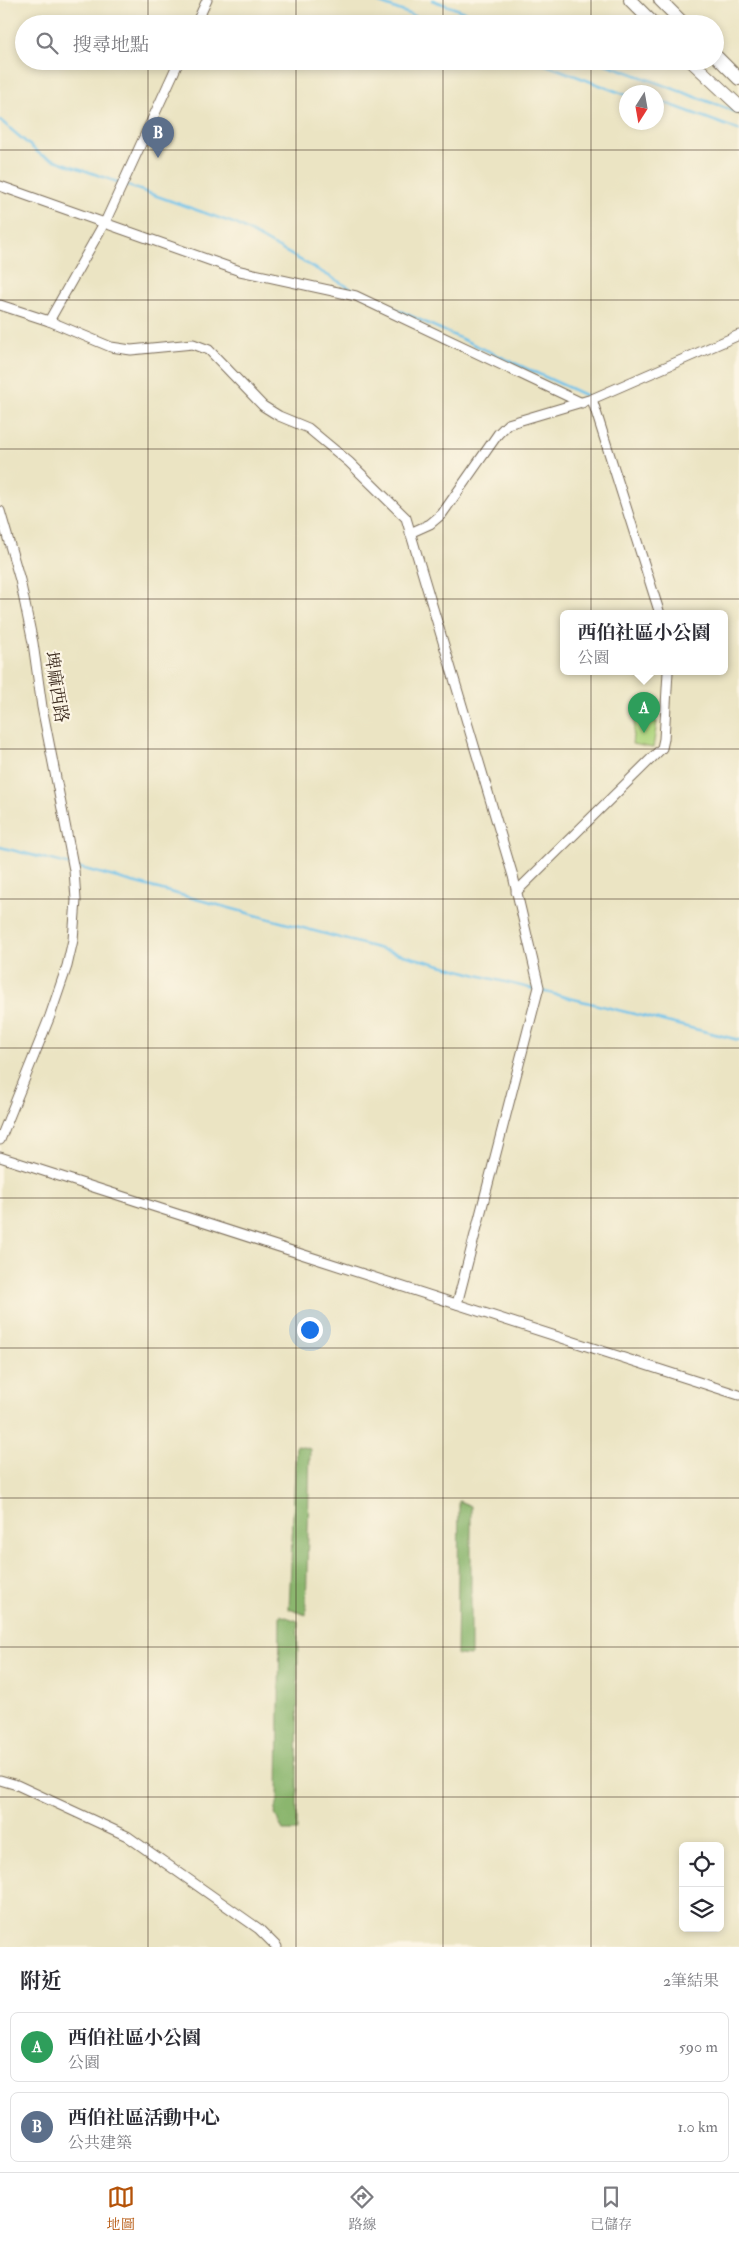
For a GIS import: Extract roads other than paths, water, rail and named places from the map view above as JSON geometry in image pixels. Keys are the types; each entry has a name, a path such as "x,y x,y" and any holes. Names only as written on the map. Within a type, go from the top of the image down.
{"highway":[{"path":"630,0 645,15"},
{"path":"660,0 675,15"},
{"path":"724,64 738,78"},
{"path":"701,70 739,106"}],"street":[{"path":"200,15 207,0"},
{"path":"49,321 123,184 175,70"},
{"path":"0,186 240,271 363,299 582,403"},
{"path":"0,305 49,321 111,347 131,350 193,344 209,350 263,406 278,416 308,428 348,462 406,518 516,892 538,991 457,1304"},
{"path":"410,533 430,524 442,514 498,434 508,424 582,403 739,335"},
{"path":"592,399 659,610"},
{"name":"埤麻西路","path":"0,511 20,580 33,643 42,707 74,870 76,900 73,940 67,966 50,1016 0,1140"},
{"path":"516,892 662,748 668,675"},
{"path":"0,1157 739,1395"},
{"path":"0,1780 18,1785 128,1836 258,1929 277,1947"}],"waterway":[{"path":"372,0 412,15"},
{"path":"432,0 473,15"},
{"path":"560,70 619,92"},
{"path":"622,70 739,113"},
{"path":"664,104 739,130"},
{"path":"0,120 41,155 236,224 352,289 585,395"},
{"path":"0,847 71,865"},
{"path":"77,867 485,977 739,1040"}],"place":[{"name":"西伯社區活動中心","path":"158,158"},
{"name":"西伯社區小公園","path":"644,733"}]}
